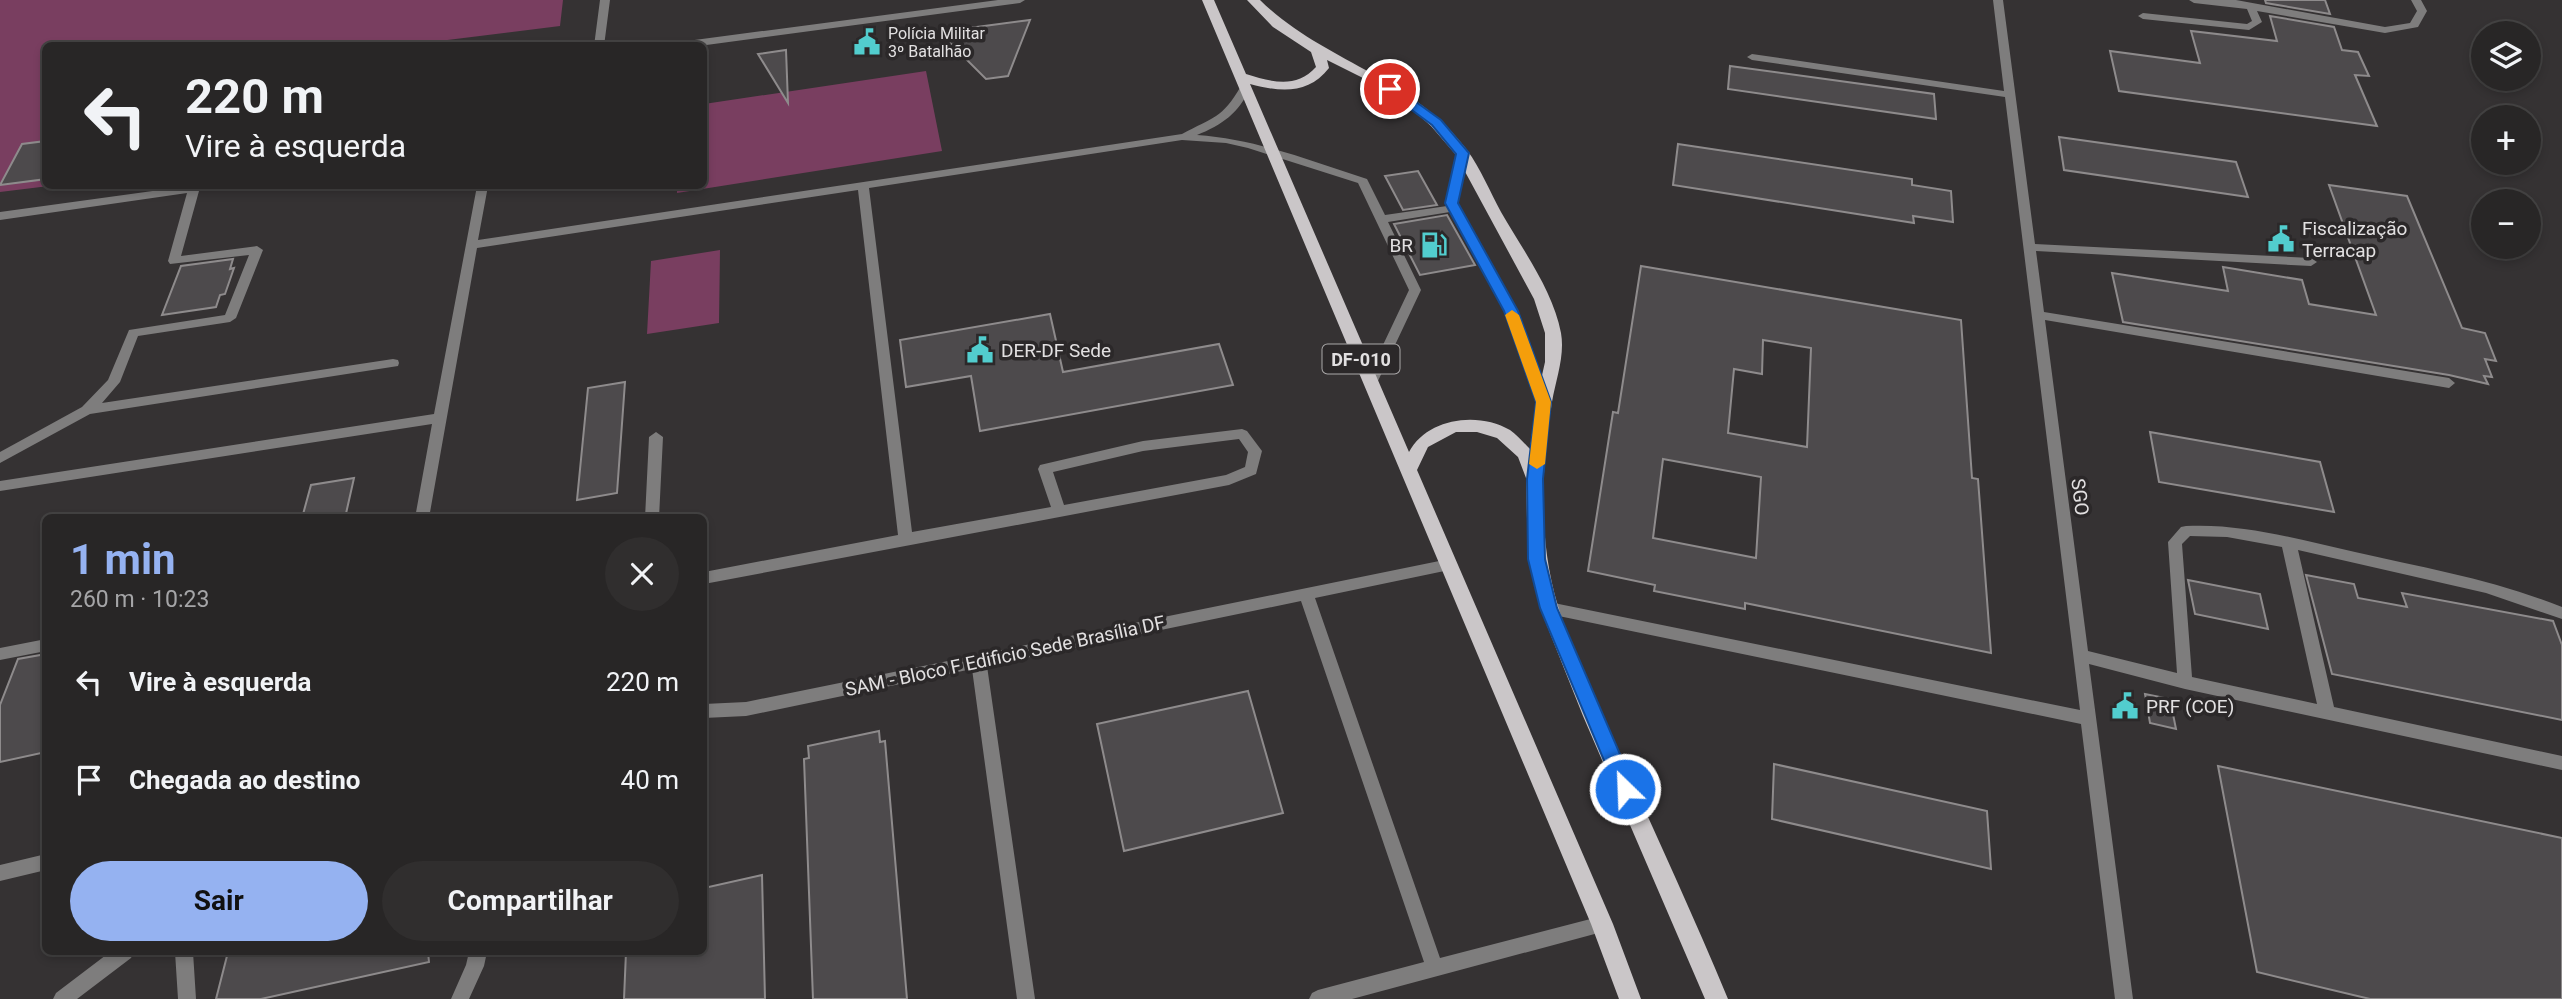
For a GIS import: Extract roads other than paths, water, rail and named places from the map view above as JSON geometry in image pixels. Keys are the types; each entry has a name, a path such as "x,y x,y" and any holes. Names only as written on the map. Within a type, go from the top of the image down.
{"main road":[{"name":"DF-010","path":"1208,0 1602,924 1630,999"},
{"path":"1254,0 1277,24 1317,50 1368,75 1412,102 1436,123 1462,153 1542,299 1553,333 1553,362 1544,402 1535,479 1537,559 1549,608 1593,716 1717,999"},
{"path":"1243,82 1274,88 1301,86 1315,79 1323,68 1317,50"},
{"path":"1408,470 1422,443 1453,426 1477,426 1503,434 1525,454 1535,479"}],"lane":[{"path":"600,42 605,0"},
{"path":"702,42 1020,0"},
{"name":"SGO","path":"1998,0 2124,999"},
{"path":"2194,0 2231,2 2251,8 2385,30 2414,25 2422,11 2416,0"},
{"path":"2143,16 2249,27 2257,23 2251,8"},
{"path":"1752,58 2010,95"},
{"path":"1182,137 1212,125 1238,106 1243,82"},
{"path":"471,245 1182,137 1226,140 1363,181 1415,290 1371,383"},
{"path":"1462,153 1451,203 1511,311 1544,402"},
{"path":"863,185 906,539"},
{"path":"0,216 187,189"},
{"path":"0,458 87,410 114,382 133,333 230,318 257,250 174,261 194,189"},
{"path":"423,514 481,189"},
{"path":"1381,219 1455,208"},
{"path":"2029,247 2311,262"},
{"path":"2037,315 2449,383"},
{"path":"87,410 393,363"},
{"path":"0,486 440,418"},
{"path":"707,577 1229,480 1251,470 1255,451 1242,434 1213,435 1122,448 1045,468 1059,511"},
{"path":"652,514 656,437"},
{"path":"2185,681 2175,541 2186,531 2208,528 2289,544 2525,597 2562,613"},
{"path":"2289,544 2327,712"},
{"name":"SAM - Bloco F Edificio Sede Brasília DF","path":"707,711 746,709 1449,565"},
{"path":"1306,594 1435,968"},
{"path":"1549,608 2088,719"},
{"path":"0,654 42,646"},
{"path":"2080,655 2185,681 2562,763"},
{"path":"979,662 1026,999"},
{"path":"0,873 42,863"},
{"path":"1318,999 1602,924"},
{"path":"62,999 121,955"},
{"path":"184,955 187,999"},
{"path":"460,999 477,955"}],"place":[{"name":"Polícia Militar 3º Batalhão","path":"867,42"},
{"name":"Fiscalização Terracap","path":"2281,239"},
{"name":"BR","path":"1434,245"},
{"name":"DER-DF Sede","path":"980,350"},
{"name":"PRF (COE)","path":"2125,706"}]}
